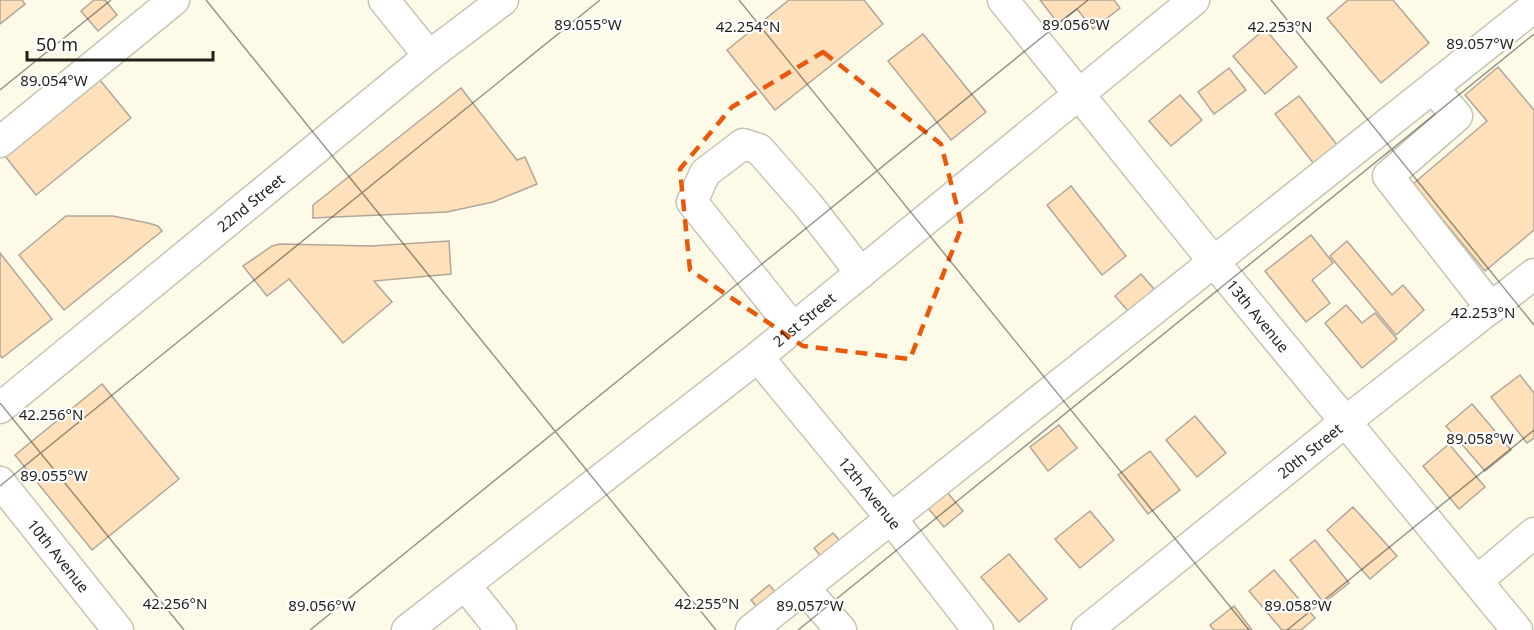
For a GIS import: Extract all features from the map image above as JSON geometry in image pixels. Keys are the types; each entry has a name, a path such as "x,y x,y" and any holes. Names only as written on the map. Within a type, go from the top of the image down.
{"street":[{"path":"0,142 174,0"},
{"path":"384,0 429,56"},
{"name":"22nd Street","path":"0,408 429,56 502,0"},
{"name":"13th Avenue","path":"1003,0 1214,262 1517,630"},
{"name":"21st Street","path":"407,630 758,357 1194,0"},
{"path":"751,630 1534,7"},
{"path":"1433,88 1457,117 1388,176 1491,308"},
{"path":"793,328 692,202 705,173 743,144 759,149 808,205 861,273"},
{"name":"20th Street","path":"1087,630 1345,422 1534,274"},
{"name":"12th Avenue","path":"758,357 978,630"},
{"name":"10th Avenue","path":"0,482 118,630"},
{"path":"1477,581 1534,533"},
{"path":"465,585 501,630"},
{"path":"804,588 841,630"}],"highlighted area":[{"path":"823,52 941,144 962,226 910,359 803,346 690,270 680,169 732,107"}],"building":[{"path":"0,0 22,0 25,4 0,24"},
{"path":"94,0 105,0 117,15 98,31 81,11"},
{"path":"789,0 864,0 883,24 775,110 727,50"},
{"path":"1040,0 1114,0 1120,8 1093,29 1077,9 1058,23"},
{"path":"1348,0 1393,0 1429,43 1381,83 1327,18"},
{"path":"1265,29 1297,67 1265,94 1233,56"},
{"path":"923,34 986,112 951,140 888,61"},
{"path":"1498,67 1534,110 1534,230 1485,271 1413,184 1487,121 1465,95"},
{"path":"1229,68 1246,90 1214,114 1198,92"},
{"path":"95,74 131,118 36,195 1,151"},
{"path":"461,88 517,160 525,157 537,184 493,202 447,212 313,218 313,205"},
{"path":"1180,95 1202,120 1171,146 1149,121"},
{"path":"1299,96 1345,155 1321,173 1275,114"},
{"path":"1071,186 1126,256 1102,275 1047,205"},
{"path":"66,216 113,216 158,226 162,231 64,310 19,255"},
{"path":"1311,235 1333,263 1312,280 1330,303 1306,322 1265,271"},
{"path":"449,241 451,274 374,281 392,302 343,343 289,279 267,296 243,266 272,246 280,244 371,246"},
{"path":"1347,241 1392,295 1403,285 1424,310 1396,335 1330,256"},
{"path":"0,253 52,319 2,358 0,355"},
{"path":"1141,274 1160,296 1134,318 1115,296"},
{"path":"1346,305 1362,323 1375,313 1397,339 1362,368 1325,323"},
{"path":"1520,375 1534,393 1534,438 1527,443 1491,397"},
{"path":"102,384 179,479 92,550 15,455"},
{"path":"1472,404 1511,450 1485,471 1446,426"},
{"path":"1195,416 1226,453 1197,477 1166,440"},
{"path":"1059,425 1077,448 1048,471 1030,447"},
{"path":"1449,444 1485,487 1459,509 1423,466"},
{"path":"1150,451 1180,490 1148,514 1118,475"},
{"path":"946,491 963,511 944,527 927,507"},
{"path":"1353,507 1397,556 1370,579 1327,530"},
{"path":"1090,511 1114,540 1080,568 1055,539"},
{"path":"833,533 842,543 823,559 814,548"},
{"path":"1315,540 1349,583 1324,603 1290,560"},
{"path":"1009,554 1047,599 1019,622 981,577"},
{"path":"1274,570 1315,618 1301,630 1282,630 1249,591"},
{"path":"769,585 781,598 763,614 751,600"},
{"path":"1234,606 1252,630 1214,630 1210,625"}]}
